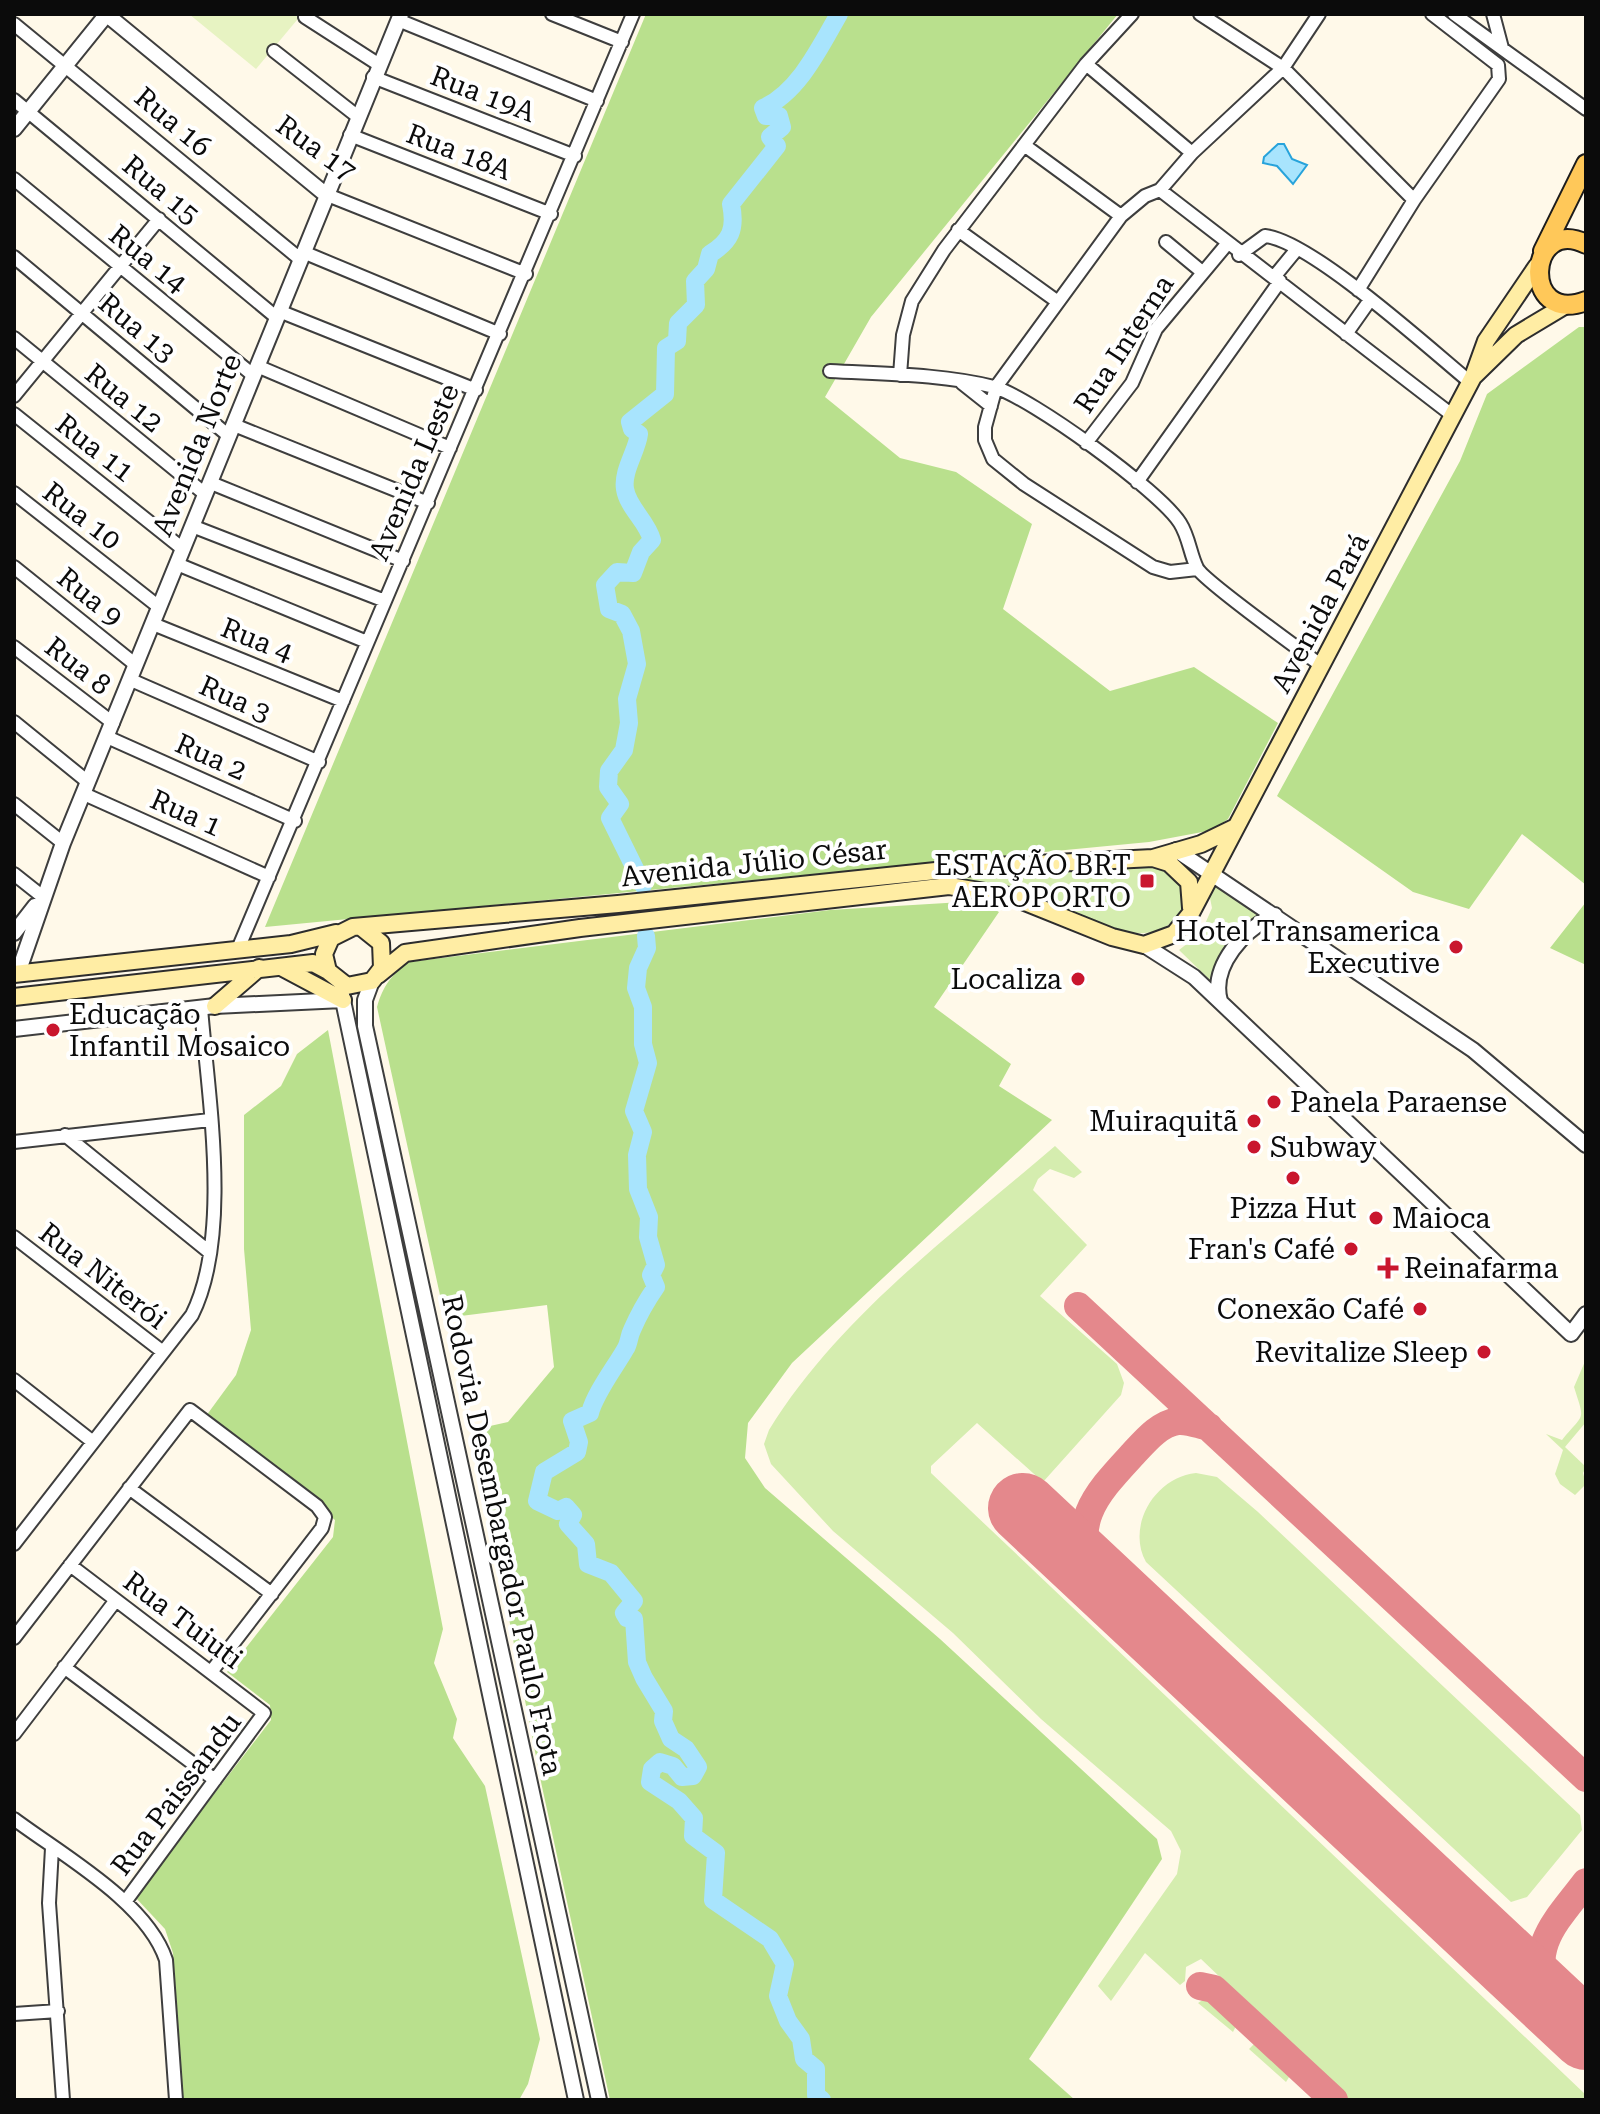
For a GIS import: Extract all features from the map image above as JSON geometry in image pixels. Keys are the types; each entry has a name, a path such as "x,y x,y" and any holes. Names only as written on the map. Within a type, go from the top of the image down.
{"main road":[{"path":"1586,167 1538,262 1543,291 1566,305 1586,301"},
{"path":"1538,262 1557,243 1570,240 1586,244"},
{"name":"Avenida Pará","path":"1212,873 1472,379 1486,341 1538,262"},
{"name":"Avenida Pará","path":"1472,379 1516,335 1566,305"},
{"name":"Avenida Júlio César","path":"361,927 974,867 1153,858 1201,844 1237,826"},
{"path":"1153,858 1169,863 1189,882 1191,913"},
{"path":"1144,945 1174,934 1191,913 1212,873"},
{"name":"Avenida Júlio César","path":"375,978 405,953 580,928 949,886 1010,896 1112,937 1144,945"},
{"path":"17,963 291,944 361,927 376,936 384,951 375,978 356,987 337,985 280,966"},
{"path":"337,932 326,946 337,985"},
{"path":"14,997 313,963 337,985"},
{"path":"208,1007 259,968"}],"street":[{"path":"14,129 107,14"},
{"name":"Rua 17","path":"107,14 325,194 526,274"},
{"path":"552,14 622,42"},
{"name":"Avenida Leste","path":"238,949 295,821 367,642 526,274 633,14"},
{"path":"900,375 903,335 912,301 958,230 1086,64 1132,14"},
{"path":"1200,14 1283,68 1414,200"},
{"path":"1197,569 1170,572 1153,567 1024,484 993,459 988,450 985,427 996,387 1121,216 1145,196 1160,190 1192,153 1283,68 1319,14"},
{"path":"1358,290 1414,200 1499,79 1498,65 1432,14"},
{"path":"1454,14 1586,109"},
{"path":"1493,14 1502,48"},
{"name":"Rua 19A","path":"305,17 376,71 575,156"},
{"path":"399,17 597,101"},
{"name":"Avenida Norte","path":"17,963 399,17"},
{"name":"Rua 16","path":"14,24 302,255 500,334"},
{"path":"274,51 357,116"},
{"path":"1086,64 1192,153"},
{"name":"Rua 15","path":"14,100 277,314 476,390"},
{"name":"Rua 18A","path":"350,135 551,214"},
{"path":"1024,145 1121,216"},
{"name":"Rua 14","path":"14,179 120,267 255,371 450,448"},
{"path":"1160,190 1239,255 1277,279 1452,415"},
{"path":"14,396 159,219"},
{"path":"958,230 1058,302"},
{"path":"1239,255 1265,236 1297,249 1358,290 1472,379"},
{"name":"Rua Interna","path":"1166,242 1201,271"},
{"name":"Rua Interna","path":"1086,443 1132,383 1156,329 1201,271 1227,244"},
{"path":"1137,482 1297,249"},
{"name":"Rua 13","path":"14,257 231,430 428,503"},
{"path":"1346,334 1370,300"},
{"name":"Rua 12","path":"14,338 208,488 403,561"},
{"path":"830,371 900,375 996,387 1086,443 1137,482 1181,523 1197,569 1322,666"},
{"path":"962,383 991,406"},
{"name":"Rua 11","path":"17,423 183,549"},
{"name":"Rua 10","path":"14,493 159,607"},
{"path":"192,526 385,601"},
{"path":"177,564 367,642"},
{"name":"Rua 9","path":"14,567 136,665"},
{"name":"Rua 4","path":"153,624 343,701"},
{"name":"Rua 8","path":"14,647 113,723"},
{"name":"Rua 3","path":"131,680 319,762"},
{"name":"Rua 1","path":"14,722 86,788 269,877"},
{"name":"Rua 2","path":"107,737 295,821"},
{"path":"14,804 63,843"},
{"path":"1176,850 1473,1050 1586,1145"},
{"path":"14,874 43,897 17,927"},
{"path":"1221,1003 1217,987 1220,975 1237,944 1250,928 1275,915"},
{"name":"Avenida Júlio César","path":"1144,945 1174,962 1221,1003 1571,1334 1586,1314"},
{"name":"Rodovia Desembargador Paulo Frota","path":"375,978 365,1000 365,1026 599,2100"},
{"path":"14,1029 208,1007 337,985"},
{"name":"Rodovia Desembargador Paulo Frota","path":"337,985 576,2100"},
{"path":"14,1544 163,1352 198,1302 208,1271 213,1217 208,1007"},
{"path":"14,1142 210,1120"},
{"path":"65,1135 208,1251"},
{"name":"Rua Niterói","path":"14,1237 163,1352"},
{"path":"14,1380 93,1442"},
{"path":"14,1638 190,1410 324,1514 322,1528 211,1672"},
{"path":"129,1488 272,1594"},
{"path":"14,1521 25,1530"},
{"name":"Rua Tuiuti","path":"70,1565 265,1714"},
{"path":"14,1734 116,1600"},
{"path":"64,1667 215,1780"},
{"name":"Rua Paissandu","path":"125,1902 265,1714"},
{"path":"14,1819 125,1902 157,1937 166,1960 176,2100"},
{"path":"52,1848 49,1903 63,2100"},
{"path":"14,2014 58,2011"}],"green space":[{"path":"189,14 302,14 256,69"},
{"path":"646,14 1118,14 871,317 825,397 900,458 956,472 1032,524 1003,609 1110,691 1194,667 1278,723 1228,819 1213,830 1149,842 265,927"},
{"path":"1579,327 1586,327 1586,885 1522,834 1469,909 1413,892 1277,796 1460,461 1487,394"},
{"path":"1155,864 1180,878 1183,907 1172,922 1157,931 1141,933 1106,926 1026,892 935,878 934,874"},
{"path":"926,876 926,881 625,916 624,908"},
{"path":"1216,881 1264,914 1245,925 1230,941 1219,961 1213,983 1179,950 1201,933 1212,908 1209,893"},
{"path":"979,901 999,912 934,1007 1011,1064 999,1086 1052,1120 792,1363 748,1423 745,1458 765,1488 940,1639 1157,1839 1162,1859 1029,2059 1075,2100 610,2100 541,1782 472,1430 508,1422 554,1367 547,1305 445,1318 377,1007 388,982 409,962 830,910"},
{"path":"1586,902 1586,965 1550,948"},
{"path":"328,1030 443,1629 434,1663 457,1719 453,1738 485,1786 540,2039 528,2084 519,2100 183,2100 173,1953 165,1929 135,1897 271,1720 270,1705 227,1672 333,1537 335,1520 206,1416 236,1375 251,1330 244,1249 244,1115 281,1086 297,1054"},
{"path":"1055,1146 1082,1172 1074,1178 1050,1169 1038,1179 1033,1190 1087,1245 1040,1296 1117,1364 1124,1383 1121,1395 1043,1482 977,1423 931,1466 931,1473 1586,2095 1586,2100 1349,2100 1201,1959 1186,1967 1185,1981 1180,1985 1145,1953 1111,2001 1098,1986 1177,1874 1181,1851 1171,1831 1041,1719 953,1633 833,1531 771,1464 764,1444 769,1430 830,1349 901,1277"},
{"path":"1586,1359 1586,1422 1565,1447 1586,1467 1583,1473 1586,1484 1575,1495 1560,1484 1555,1474 1563,1450 1546,1434 1562,1440 1579,1420 1581,1412 1574,1387"},
{"path":"1196,1473 1217,1477 1258,1512 1580,1815 1582,1830 1527,1897 1511,1902 1146,1562 1140,1533 1148,1506 1168,1484 1181,1476"},
{"path":"1207,1997 1237,2024 1233,2032 1198,2003"},
{"path":"1256,2042 1291,2074 1286,2082 1249,2049"}],"water":[{"path":"1278,144 1284,144 1292,159 1307,165 1293,184 1277,166 1263,163 1264,157"}],"waterway":[{"path":"643,885 610,818 620,804 608,787 609,771 624,750 629,723 627,699 637,664 631,631 622,614 609,609 605,585 617,572 633,573 641,552 652,540 625,489 626,475 639,434 632,429 630,422 665,394 666,348 677,341 678,323 696,305 695,281 706,269 710,254 730,234 733,221 731,204 777,146 770,137 782,127 779,116 766,116 763,108 776,101 798,80 839,14"},
{"path":"646,936 647,948 638,968 636,988 643,1007 643,1044 648,1063 634,1111 643,1132 637,1155 638,1189 649,1217 648,1237 656,1265 651,1275 656,1287 590,1413 572,1421 579,1442 577,1452 544,1472 537,1501 558,1511 566,1507 573,1515 568,1524 586,1544 588,1564 611,1573 634,1601 624,1613 627,1618 634,1619 637,1662 664,1711 663,1721 671,1739 686,1749 698,1767 693,1776 682,1777 673,1766 660,1762 652,1769 650,1782 679,1801 694,1818 693,1836 716,1853 713,1900 770,1939 785,1964 778,1996 788,2021 801,2039 804,2059 816,2069 816,2095 822,2100"}],"taxiway":[{"path":"1078,1306 1586,1778"},
{"path":"1099,1580 1085,1543 1085,1526 1097,1497 1120,1468 1159,1429 1178,1421 1209,1427"},
{"path":"1547,1998 1542,1979 1543,1948 1555,1922 1586,1882"},
{"path":"1200,1986 1214,1989 1334,2100"}],"runway":[{"path":"1023,1508 1586,2035"}],"place":[{"name":"ESTAÇÃO BRT AEROPORTO","path":"1147,881"},
{"name":"Hotel Transamerica Executive","path":"1456,947"},
{"name":"Localiza","path":"1078,979"},
{"name":"Educação Infantil Mosaico","path":"53,1030"},
{"name":"Panela Paraense","path":"1274,1102"},
{"name":"Muiraquitã","path":"1254,1121"},
{"name":"Subway","path":"1254,1147"},
{"name":"Pizza Hut","path":"1293,1178"},
{"name":"Maioca","path":"1376,1218"},
{"name":"Fran's Café","path":"1351,1249"},
{"name":"Reinafarma","path":"1388,1268"},
{"name":"Conexão Café","path":"1420,1309"},
{"name":"Revitalize Sleep","path":"1484,1352"}]}
